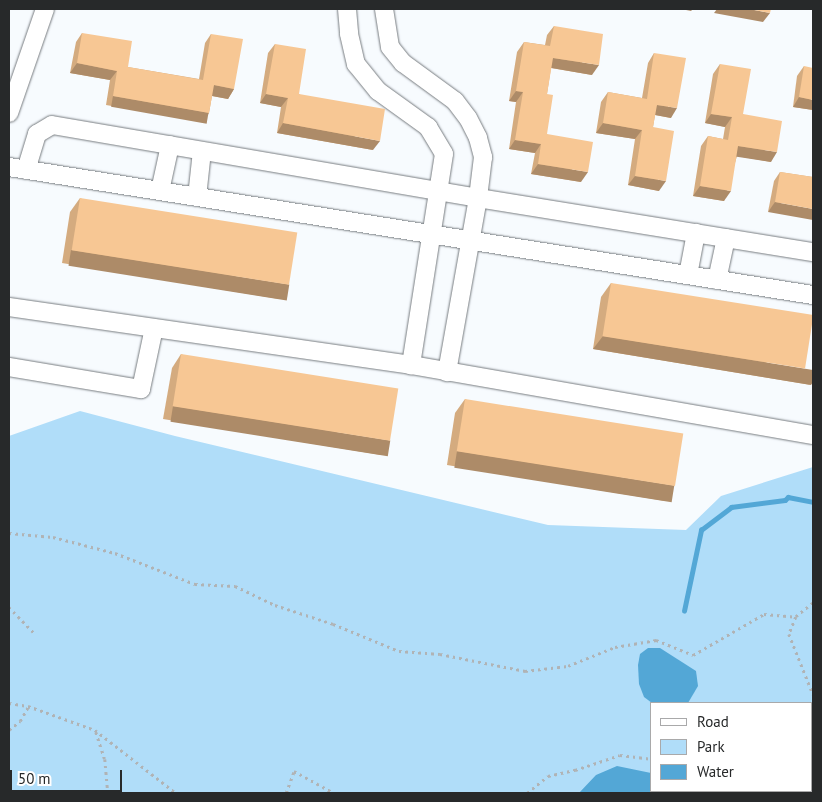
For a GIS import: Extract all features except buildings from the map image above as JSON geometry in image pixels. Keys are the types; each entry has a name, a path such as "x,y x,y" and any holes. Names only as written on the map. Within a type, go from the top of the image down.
{"street":[{"path":"9,113 45,9"},
{"path":"347,9 349,34 356,64 378,91 428,127 444,154 440,192 411,365"},
{"path":"384,9 390,47 403,63 455,101 468,118 478,138 483,157 471,241 447,372"},
{"path":"26,170 38,134 52,125 440,192 813,252"},
{"path":"160,191 170,145"},
{"path":"196,197 202,151"},
{"path":"9,167 813,295"},
{"path":"688,275 696,233"},
{"path":"717,280 726,238"},
{"path":"9,307 411,365 813,434"},
{"path":"9,367 141,389 154,328"}],"path":[{"path":"9,533 53,537 115,553 195,584 235,586 275,605 334,624 399,651 440,654 525,671 568,666 615,647 656,640 694,655 764,614 796,617"},
{"path":"813,603 796,617 789,634 813,694"},
{"path":"9,607 34,632"},
{"path":"9,703 28,706 95,730 176,793"},
{"path":"9,730 20,721 28,706"},
{"path":"95,730 105,759 108,793"},
{"path":"527,793 548,776 620,755 650,760"},
{"path":"286,793 294,771 334,793"}],"green space":[{"path":"80,411 175,436 548,525 686,530 721,496 813,467 813,793 9,793 9,436"}],"water":[{"path":"648,648 660,648 696,671 698,686 689,702 651,702 644,697 639,684 638,665 640,654"},
{"path":"617,766 650,773 650,792 712,793 579,793 596,775"}],"waterway":[{"path":"684,611 701,530 731,507 785,500 788,497 813,502"}]}
